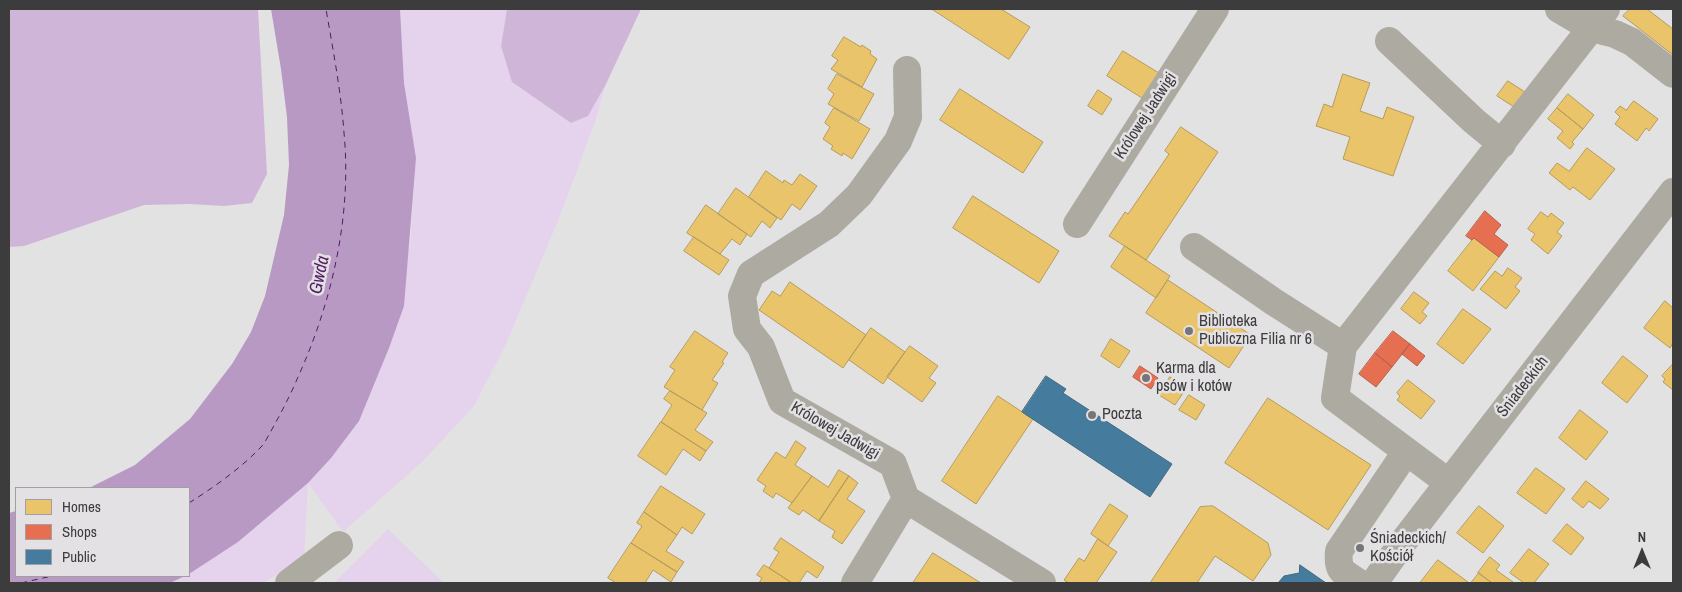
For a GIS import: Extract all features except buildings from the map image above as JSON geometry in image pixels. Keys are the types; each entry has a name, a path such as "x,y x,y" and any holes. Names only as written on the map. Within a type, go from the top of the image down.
{"street":[{"name":"Królowej Jadwigi","path":"1078,224 1215,9"},
{"path":"1559,9 1598,18 1615,34 1632,42 1673,74"},
{"path":"1449,483 1335,398 1343,346 1502,144 1598,18"},
{"path":"1389,41 1474,121 1502,144"},
{"name":"Królowej Jadwigi","path":"906,499 893,464 782,401 761,347 747,329 742,296 751,274 829,224 865,187 898,141 908,117 907,70"},
{"name":"Śniadeckich","path":"1374,583 1400,546 1673,192"},
{"path":"1194,247 1274,302 1343,346"},
{"path":"1359,583 1340,570 1338,564 1339,551 1406,452"},
{"path":"855,583 906,499 1042,583"},
{"path":"289,583 339,545"}],"shaded area":[{"path":"9,9 258,9 267,174 252,203 224,206 190,204 144,205 24,246 9,247"},
{"path":"400,9 507,9 501,46 513,83 571,123 588,116 606,84 595,122 558,221 505,346 474,406 423,461 343,532 308,483 410,248 416,158 404,82"},
{"path":"507,9 641,9 606,84 588,116 571,123 512,82 501,46"},
{"path":"308,483 304,558 263,583 170,583 183,577 190,577 190,573 238,542"},
{"path":"388,529 444,583 334,583"}],"water":[{"name":"Gwda","path":"271,9 400,9 404,83 416,158 404,306 359,421 331,458 308,483 238,542 190,573 190,487 91,487 135,465 190,419 232,364 251,332 265,296 284,215 289,165 287,117"},
{"path":"15,511 15,577 183,577 170,583 9,583 9,513"}],"ferry route":[{"path":"190,502 236,470 264,444 298,377 321,319 330,288 342,226 346,164 341,102 326,9"},
{"path":"21,583 48,577"}],"place":[{"name":"Biblioteka Publiczna Filia nr 6","path":"1189,331"},
{"name":"Karma dla psów i kotów","path":"1146,378"},
{"name":"Poczta","path":"1092,415"},
{"name":"Śniadeckich/ Kościół","path":"1360,548"}]}
